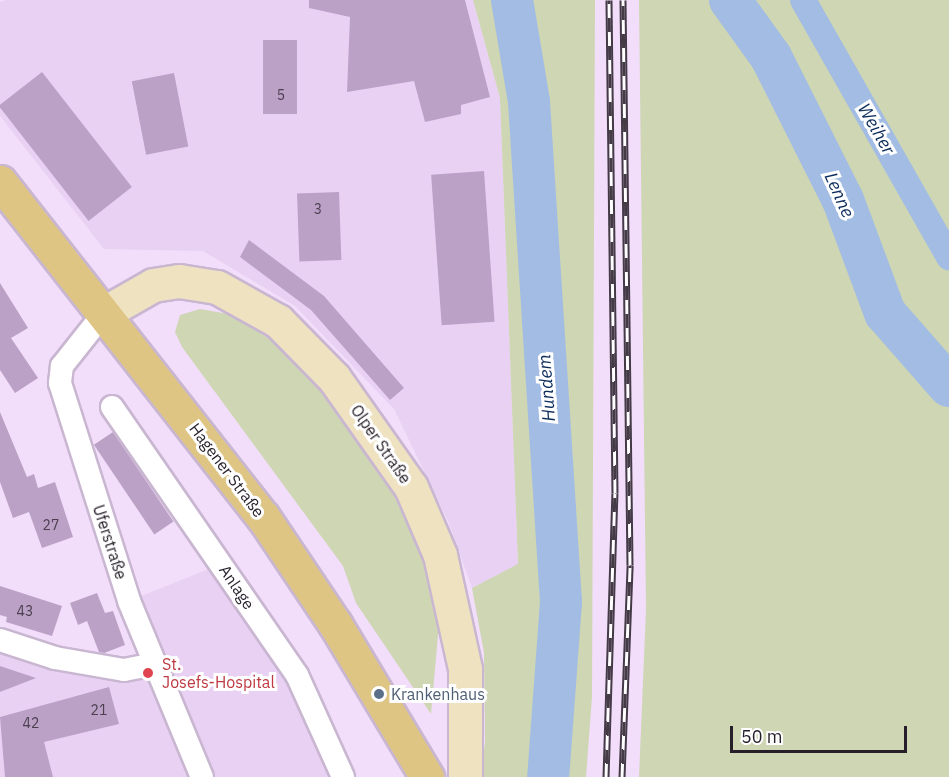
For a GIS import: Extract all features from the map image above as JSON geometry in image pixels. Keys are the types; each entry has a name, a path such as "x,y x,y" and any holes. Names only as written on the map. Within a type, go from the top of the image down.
{"main road":[{"name":"Hagener Straße","path":"0,182 263,517 335,624 427,777"},
{"name":"Olper Straße","path":"104,313 153,285 179,281 217,287 278,321 334,378 411,487 440,555 465,669 465,777"}],"street":[{"name":"Uferstraße","path":"104,313 72,349 62,366 60,383 129,601 202,777"},
{"name":"Anlage","path":"112,407 297,675 343,777"},
{"path":"0,640 55,658 124,670 154,664"}],"shaded area":[{"path":"6,0 473,0 500,98 518,565 472,588 448,521 394,409 295,306 203,251 104,249 0,116 0,2"},
{"name":"St. Josefs-Hospital","path":"221,564 343,777 0,777 0,640 154,664 129,601"}],"green space":[{"path":"473,0 595,0 592,697 586,777 480,777 485,743 484,653 472,588 518,564 500,98"},
{"path":"639,0 949,0 949,777 639,777 646,609"},
{"path":"200,309 234,315 271,340 316,384 379,464 420,549 439,624 431,714 356,603 343,566 182,347 175,332 180,315"}],"building":[{"path":"309,0 465,0 490,97 461,105 461,114 425,122 414,81 347,92 350,17 309,8"},
{"path":"263,40 297,40 297,114 263,114"},
{"path":"42,72 132,187 89,221 0,108 0,105"},
{"path":"174,73 188,147 146,155 132,81"},
{"path":"484,171 495,322 442,325 431,175"},
{"path":"339,192 341,260 299,261 297,193"},
{"path":"249,240 324,296 404,388 390,400 311,310 240,257"},
{"path":"0,283 28,328 11,338 38,378 15,393 0,370"},
{"path":"0,412 27,477 34,474 38,488 55,482 73,537 42,548 29,512 13,518 0,482"},
{"path":"113,432 173,522 154,534 94,445"},
{"path":"0,586 62,606 52,636 6,622 7,617 0,615"},
{"path":"97,593 105,613 113,611 125,645 104,653 99,652 87,621 78,625 70,603"},
{"path":"0,666 36,678 0,692"},
{"path":"109,687 119,724 44,742 53,777 5,777 0,717"}],"waterway":[{"name":"Hundem","path":"512,0 529,102 561,602 548,777"},
{"name":"Lenne","path":"730,0 771,57 843,200 885,313 949,386"},
{"name":"Weiher","path":"803,0 949,257"}],"railway":[{"path":"606,777 615,493 609,0"},
{"path":"622,777 630,565 623,0"}],"place":[{"name":"St. Josefs-Hospital","path":"148,673"},
{"name":"Krankenhaus","path":"379,694"}]}
